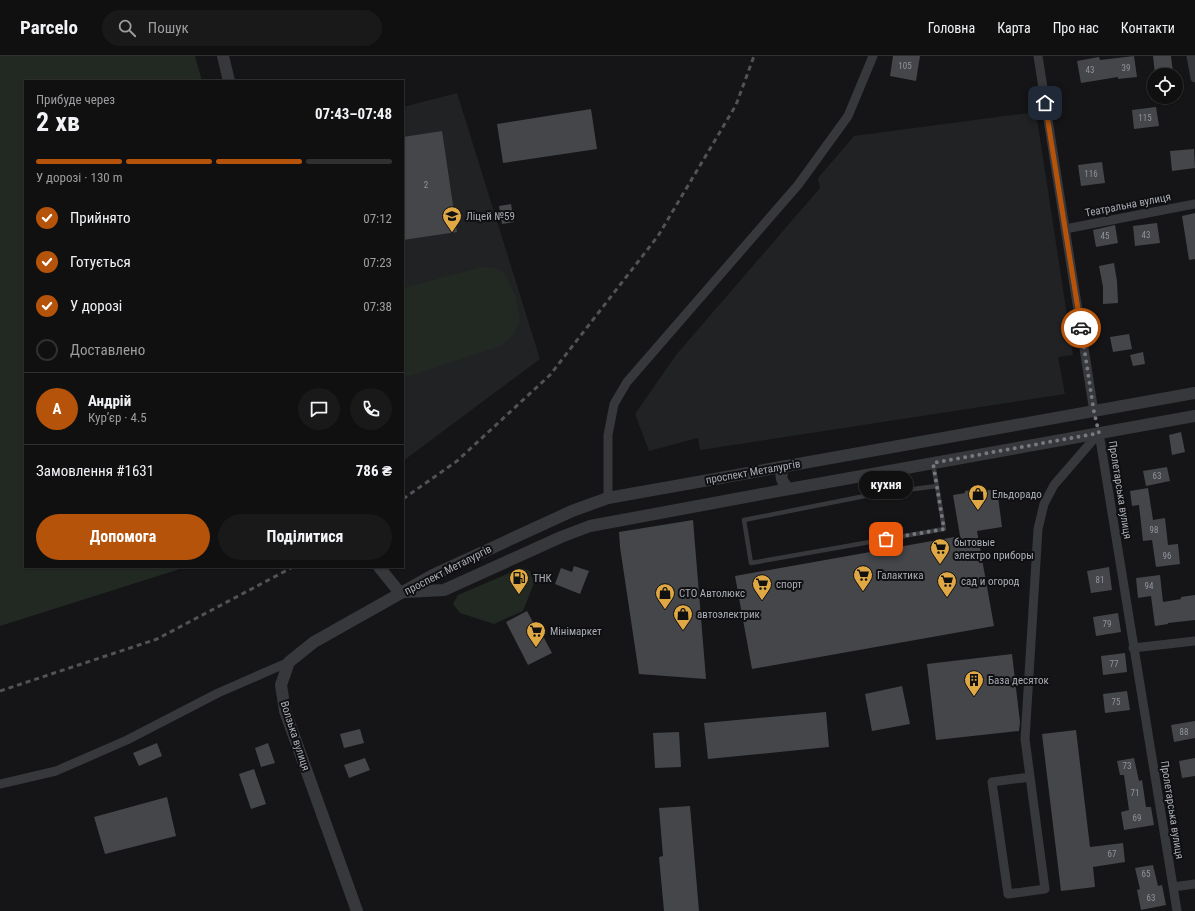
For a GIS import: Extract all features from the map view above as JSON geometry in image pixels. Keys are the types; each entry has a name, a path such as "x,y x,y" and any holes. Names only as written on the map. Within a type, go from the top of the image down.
{"street":[{"path":"223,56 229,80"},
{"path":"608,498 608,435 614,404 627,382 798,185 848,116 873,56"},
{"path":"1038,56 1094,412 1099,433"},
{"path":"1191,56 1195,78"},
{"name":"Театральна вулиця","path":"1065,229 1195,204"},
{"name":"проспект Металургів","path":"400,593 433,575 572,510 608,498 1195,393"},
{"name":"проспект Металургів","path":"400,593 444,590 561,537 590,526 1195,416"},
{"name":"Пролетарська вулиця","path":"1099,433 1177,911"},
{"name":"Пролетарська вулиця","path":"1030,777 992,782 1008,894 1046,889 1025,739 1038,529 1044,504 1054,485 1099,433"},
{"path":"784,466 781,472 781,478 783,484 789,489"},
{"path":"0,784 56,771 127,740 218,693 289,662 314,642 400,593 380,568"},
{"path":"1133,648 1195,641"},
{"name":"Волзька вулиця","path":"289,662 281,685 285,711 357,911"},
{"path":"1173,887 1195,884"}],"lane":[{"path":"933,463 944,529 751,562 744,520 875,494 936,486"}],"shaded area":[{"path":"0,56 195,56 202,80 24,80 24,568 183,568 0,626"},
{"name":"Ліцей №59","path":"457,93 540,359 404,460 404,107"},
{"path":"1036,112 1073,355 1058,357 1065,394 700,450 698,438 649,451 635,414 676,355 820,188 818,178 854,136"},
{"path":"481,267 493,268 502,271 508,280 516,297 520,319 515,333 501,346 410,376 404,375 404,288"},
{"path":"521,568 530,571 534,583 523,611 494,624 460,613 453,604 458,595"}],"building":[{"path":"893,56 920,56 916,81 890,76"},
{"path":"1134,56 1137,77 1118,79 1118,77 1081,83 1077,61 1099,57 1100,60"},
{"path":"1153,56 1171,56 1172,68 1154,68"},
{"path":"1156,107 1159,126 1134,129 1132,110"},
{"path":"591,109 597,149 503,163 497,124"},
{"path":"442,131 457,232 404,240 404,137"},
{"path":"1194,149 1195,168 1172,171 1170,151"},
{"path":"1102,162 1105,183 1081,186 1078,165"},
{"path":"511,204 514,222 502,224 499,206"},
{"path":"1195,213 1195,259 1189,260 1182,216"},
{"path":"1157,223 1160,243 1135,246 1133,226"},
{"path":"1115,225 1118,243 1096,247 1093,230"},
{"path":"1114,263 1118,303 1103,304 1103,287 1099,266"},
{"path":"1129,334 1132,349 1113,352 1110,337"},
{"path":"1143,352 1145,364 1133,366 1130,355"},
{"path":"1181,432 1185,452 1172,455 1169,435"},
{"path":"1167,467 1170,481 1146,486 1143,471"},
{"path":"1148,488 1153,520 1165,518 1168,545 1178,544 1180,564 1156,567 1152,540 1143,541 1139,505 1132,506 1130,491"},
{"name":"Галактика","path":"977,489 977,492 997,489 1002,527 977,531 994,626 752,669 735,576 960,536 953,495"},
{"name":"СТО Автолюкс","path":"693,520 706,679 639,674 619,532"},
{"path":"574,566 589,571 580,594 555,584 561,568 572,572"},
{"path":"1109,567 1112,590 1091,593 1087,571"},
{"path":"1160,575 1163,602 1195,595 1195,620 1155,626 1151,596 1138,598 1136,578"},
{"path":"527,611 542,639 544,638 552,653 528,665 506,622"},
{"path":"1118,613 1121,632 1096,636 1093,617"},
{"path":"1125,653 1127,672 1103,675 1101,656"},
{"name":"База десяток","path":"1012,654 1020,722 1019,731 936,740 927,664"},
{"path":"902,686 910,724 872,731 865,694"},
{"path":"1127,691 1130,710 1105,713 1103,694"},
{"path":"826,712 829,747 708,759 704,723"},
{"path":"1195,721 1195,738 1174,742 1171,725"},
{"path":"360,729 364,743 344,748 340,734"},
{"path":"1076,730 1090,847 1123,843 1125,862 1093,867 1095,887 1061,891 1042,734"},
{"path":"679,732 681,767 655,768 653,733"},
{"path":"157,743 162,756 139,766 133,753"},
{"path":"268,743 275,763 261,767 255,748"},
{"path":"365,758 370,770 349,778 344,765"},
{"path":"1134,758 1139,781 1142,780 1146,807 1151,807 1154,825 1124,830 1121,812 1129,810 1124,775 1120,775 1117,761"},
{"path":"1195,758 1195,776 1182,778 1179,761"},
{"path":"254,769 266,804 251,809 239,774"},
{"path":"167,797 176,836 105,854 94,817"},
{"path":"690,806 699,911 664,911 659,857 663,856 659,808"},
{"path":"1153,865 1158,886 1162,885 1166,905 1141,910 1137,890 1140,889 1135,868"}],"railway":[{"path":"404,498 457,461 550,375 658,236 736,105 754,56"},
{"path":"0,691 157,639 291,568"}],"way so far":[{"path":"886,539 944,529 933,463 1099,433 1094,412 1081,328"}],"place":[{"name":"Ліцей №59","path":"452,233"},
{"name":"Ельдорадо","path":"978,511"},
{"name":"кухня","path":"886,539"},
{"name":"бытовые электро приборы","path":"940,565"},
{"name":"Галактика","path":"863,592"},
{"name":"ТНК","path":"519,595"},
{"name":"сад и огород","path":"947,598"},
{"name":"спорт","path":"762,601"},
{"name":"СТО Автолюкс","path":"665,610"},
{"name":"автоэлектрик","path":"683,631"},
{"name":"Мінімаркет","path":"536,648"},
{"name":"База десяток","path":"974,697"}],"route":[{"path":"1045,103 1081,328"}]}
